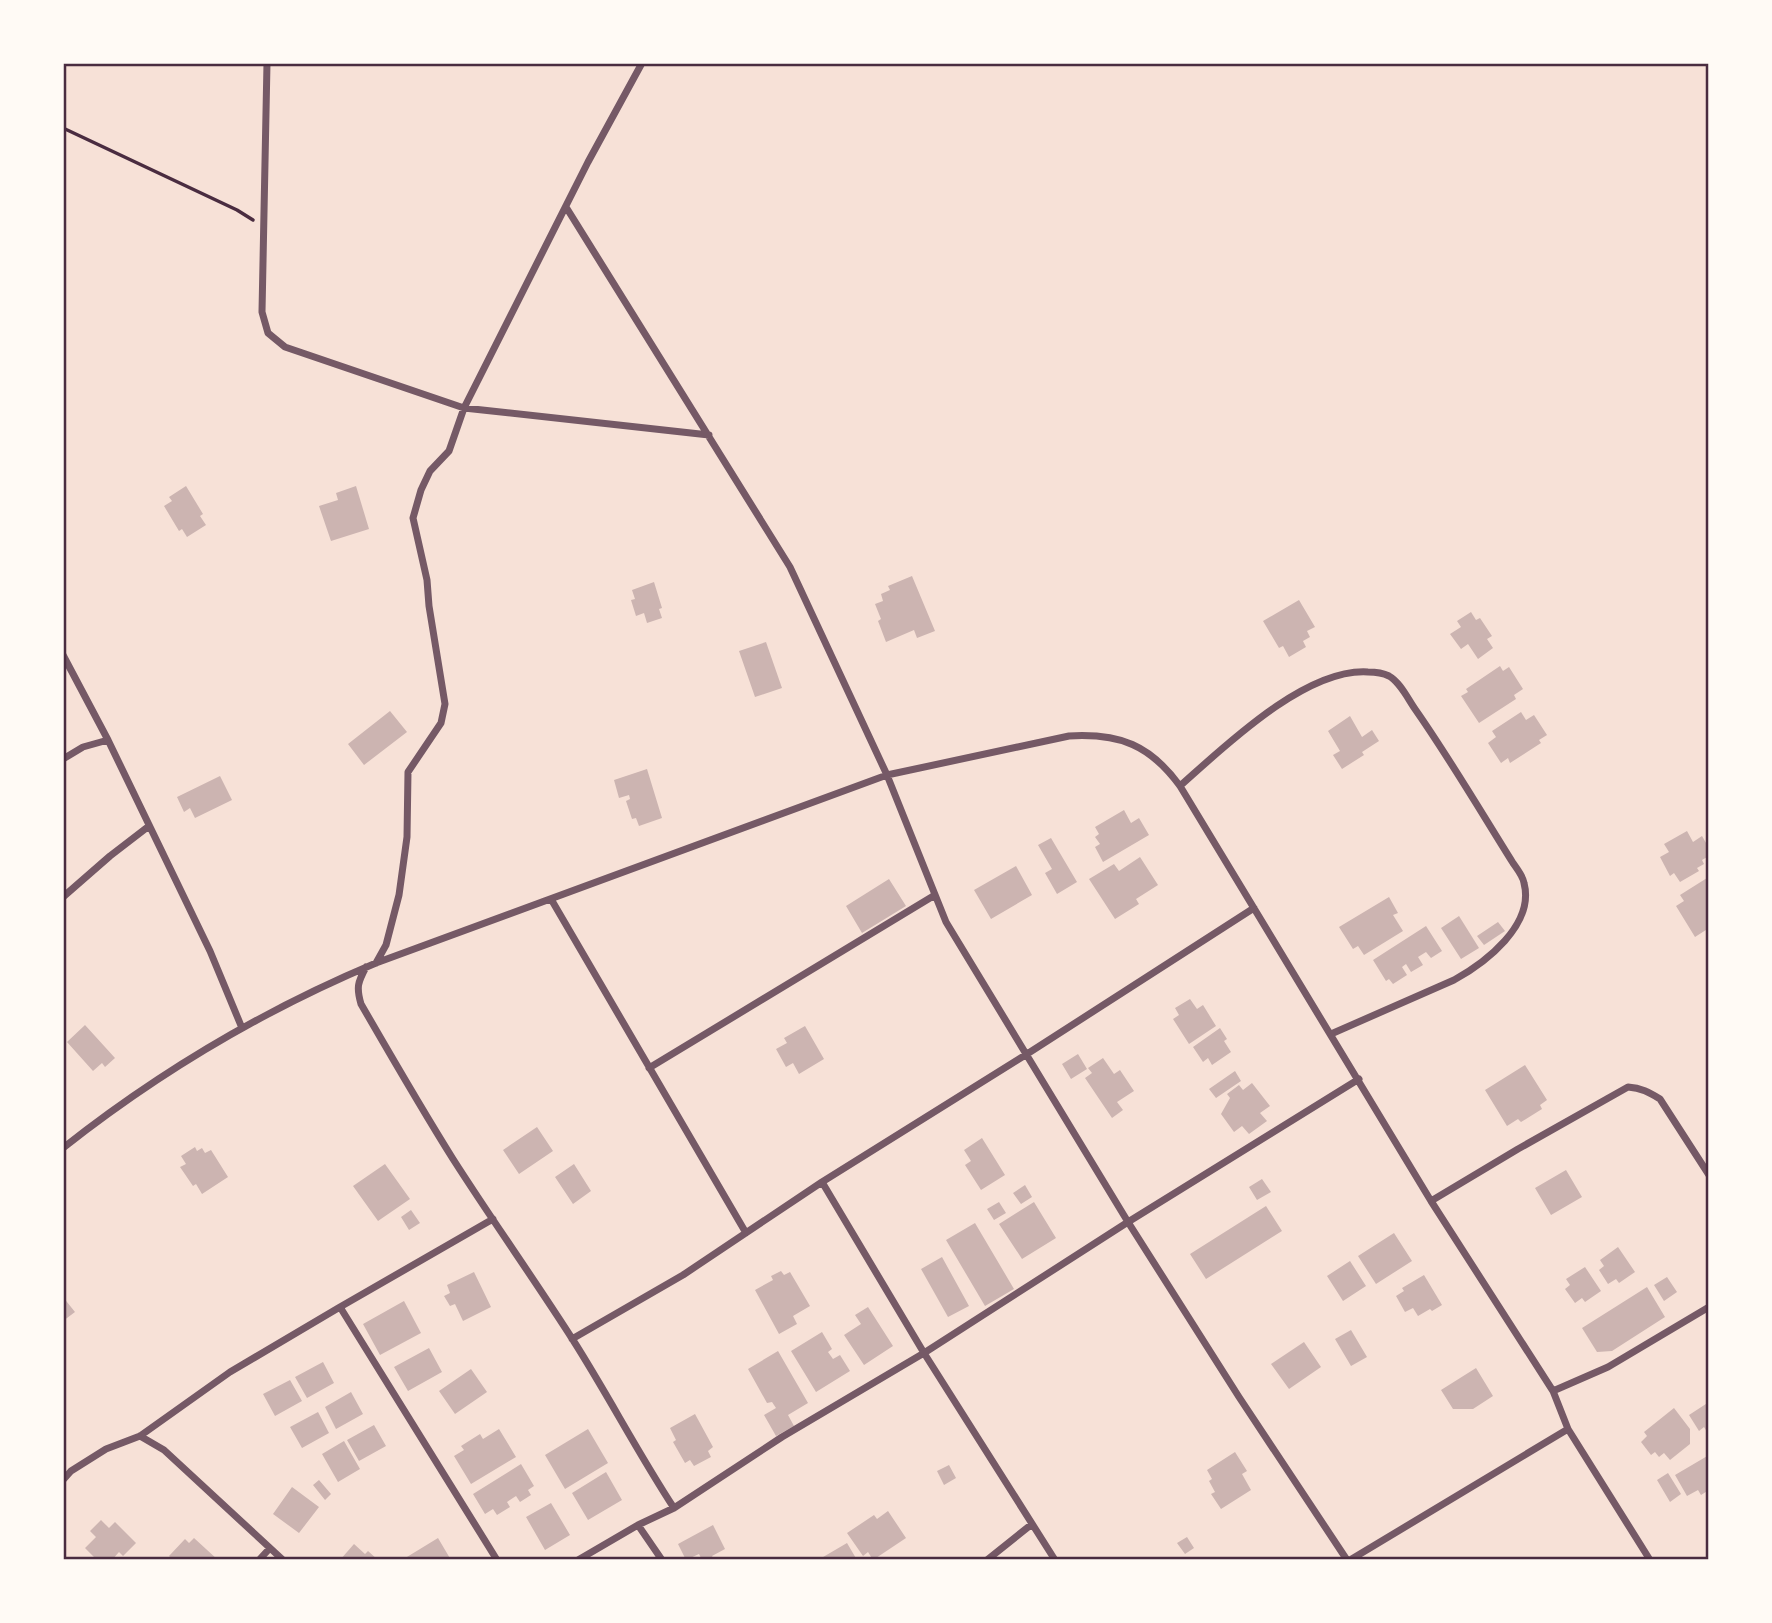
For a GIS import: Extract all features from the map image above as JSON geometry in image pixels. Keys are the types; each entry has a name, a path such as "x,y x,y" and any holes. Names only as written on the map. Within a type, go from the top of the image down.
{"street":[{"path":"267,63 262,312 268,333 285,347 464,408 709,435"},
{"path":"376,963 386,945 399,895 407,837 408,772 441,723 444,704 427,580 413,517 430,471 449,451 464,408 642,63"},
{"path":"566,207 790,567 887,775 946,922 1128,1222 1239,1397 1348,1560 1568,1429"},
{"path":"63,656 108,740 210,951 242,1028"},
{"path":"1180,786 1251,724 1298,693 1338,674 1359,671 1384,674 1398,685 1434,737 1513,863 1524,882 1525,902 1512,933 1500,947 1472,970 1454,980 1331,1034"},
{"path":"63,1148 99,1120 194,1056 242,1028 376,963 887,775 1069,736 1088,735 1118,739 1132,743 1149,754 1169,771 1180,786 1432,1201 1553,1391 1568,1429 1650,1560"},
{"path":"63,759 83,747 108,740"},
{"path":"63,897 149,826"},
{"path":"649,1068 935,895"},
{"path":"551,899 746,1233"},
{"path":"572,1339 683,1275 822,1182 1254,908"},
{"path":"367,967 358,981 361,1004 421,1107 572,1339 674,1508"},
{"path":"578,1560 638,1525 674,1508 782,1437 923,1353 1359,1079"},
{"path":"1432,1201 1628,1087 1640,1088 1660,1099 1709,1175"},
{"path":"822,1182 923,1353 1055,1560"},
{"path":"63,1480 71,1471 106,1449 140,1436 230,1372 493,1219"},
{"path":"340,1307 497,1560"},
{"path":"1553,1391 1608,1367 1709,1307"},
{"path":"140,1436 164,1450 283,1560"},
{"path":"986,1560 1032,1524"},
{"path":"638,1525 662,1560"},
{"path":"259,1560 270,1548"}],"path":[{"path":"63,128 237,210 264,226"}],"building":[{"path":"186,486 203,514 200,516 206,525 187,537 182,529 179,531 164,506 172,501 169,497"},
{"path":"356,486 369,529 331,541 319,506 338,500 336,493"},
{"path":"912,576 935,631 917,638 914,630 886,642 875,604 883,601 881,594 890,590 888,586"},
{"path":"654,582 662,608 659,609 662,618 647,623 644,613 636,616 631,600 635,599 632,590"},
{"path":"1299,600 1315,627 1307,631 1310,637 1303,641 1306,647 1289,657 1283,646 1279,648 1263,621"},
{"path":"1471,612 1476,620 1480,618 1492,636 1487,639 1493,648 1478,659 1468,644 1461,649 1450,634 1461,627 1457,621"},
{"path":"766,642 782,688 755,697 739,651"},
{"path":"1500,666 1503,671 1509,667 1523,689 1514,695 1516,699 1479,723 1461,696 1468,692 1466,689"},
{"path":"390,711 407,732 364,765 348,744"},
{"path":"1521,712 1526,720 1534,715 1547,735 1539,740 1541,743 1510,763 1508,758 1501,763 1488,743 1496,737 1492,731"},
{"path":"1350,716 1362,737 1372,730 1379,741 1362,752 1364,755 1342,769 1333,755 1340,751 1328,731"},
{"path":"647,769 662,818 639,826 636,818 632,819 626,801 630,799 629,795 619,798 614,780"},
{"path":"220,776 232,800 195,818 190,808 184,812 177,797"},
{"path":"1124,810 1131,823 1139,818 1149,835 1103,862 1095,847 1100,844 1095,837 1099,834 1095,827"},
{"path":"1687,831 1693,842 1702,836 1709,848 1709,856 1702,860 1704,864 1697,868 1699,871 1680,882 1674,873 1670,876 1660,857 1669,852 1664,844"},
{"path":"1051,838 1077,882 1057,894 1045,873 1052,869 1038,845"},
{"path":"1140,857 1158,885 1136,899 1139,904 1115,919 1089,879 1114,864 1119,871"},
{"path":"1016,866 1032,895 991,919 974,890"},
{"path":"1707,878 1709,928 1695,937 1676,906 1684,901 1680,895"},
{"path":"889,879 906,906 862,933 846,906"},
{"path":"1389,897 1398,913 1393,915 1403,931 1364,955 1358,946 1353,949 1339,927"},
{"path":"1459,916 1479,948 1461,959 1441,928"},
{"path":"1498,922 1505,931 1484,945 1477,936"},
{"path":"1426,926 1442,951 1431,958 1426,952 1418,957 1423,965 1411,972 1406,964 1402,967 1407,975 1393,984 1389,979 1386,981 1373,960"},
{"path":"1190,999 1197,1009 1203,1005 1216,1026 1189,1044 1173,1019 1179,1015 1175,1008"},
{"path":"85,1025 115,1058 105,1067 102,1063 93,1071 67,1042"},
{"path":"805,1026 824,1059 799,1074 793,1063 786,1067 776,1049 787,1043 784,1038"},
{"path":"1220,1028 1231,1052 1212,1065 1208,1058 1203,1062 1193,1047"},
{"path":"1078,1054 1087,1069 1071,1079 1062,1064"},
{"path":"1103,1058 1114,1074 1120,1070 1134,1091 1117,1102 1123,1110 1112,1118 1085,1078 1092,1073 1088,1068"},
{"path":"1525,1065 1547,1100 1540,1105 1542,1109 1521,1122 1518,1119 1507,1126 1485,1090"},
{"path":"1235,1071 1241,1081 1216,1098 1209,1089"},
{"path":"1252,1083 1270,1106 1260,1113 1267,1121 1249,1134 1242,1126 1234,1132 1221,1114 1230,1098 1227,1094 1239,1085 1243,1090"},
{"path":"537,1127 553,1151 519,1174 503,1150"},
{"path":"982,1138 1005,1175 981,1190 965,1165 971,1161 964,1150"},
{"path":"195,1147 197,1151 202,1148 205,1153 211,1150 228,1177 202,1194 180,1167 186,1164 181,1156"},
{"path":"385,1164 410,1199 378,1221 353,1186"},
{"path":"574,1164 591,1191 573,1204 555,1177"},
{"path":"1566,1170 1582,1197 1551,1215 1535,1188"},
{"path":"1262,1179 1271,1192 1257,1200 1249,1187"},
{"path":"1025,1185 1032,1197 1021,1204 1013,1193"},
{"path":"999,1202 1006,1213 994,1220 987,1209"},
{"path":"1034,1202 1056,1238 1022,1259 999,1224"},
{"path":"1266,1206 1282,1231 1206,1279 1190,1254"},
{"path":"411,1210 420,1223 409,1230 401,1217"},
{"path":"975,1223 1014,1289 985,1306 946,1240"},
{"path":"1394,1233 1412,1261 1376,1284 1358,1256"},
{"path":"1618,1247 1635,1272 1619,1283 1616,1279 1608,1284 1599,1270 1604,1266 1600,1260"},
{"path":"942,1257 969,1306 948,1317 921,1269"},
{"path":"1350,1261 1366,1286 1343,1301 1327,1276"},
{"path":"1585,1267 1601,1291 1585,1302 1582,1298 1575,1303 1565,1289 1570,1285 1566,1279"},
{"path":"781,1271 784,1275 790,1272 810,1306 793,1316 797,1324 779,1334 755,1290 773,1280 771,1276"},
{"path":"474,1272 491,1307 463,1321 455,1304 450,1306 444,1296 450,1293 447,1285"},
{"path":"1424,1275 1442,1305 1418,1316 1413,1308 1405,1312 1396,1296 1404,1291 1402,1288"},
{"path":"1667,1277 1677,1292 1664,1301 1654,1285"},
{"path":"1647,1287 1665,1317 1612,1351 1597,1352 1582,1328"},
{"path":"63,1297 75,1312 63,1321"},
{"path":"404,1301 421,1333 380,1355 363,1324"},
{"path":"868,1307 893,1346 864,1365 844,1335 861,1324 855,1315"},
{"path":"1351,1330 1367,1357 1351,1366 1335,1339"},
{"path":"822,1332 832,1349 828,1352 833,1359 840,1355 850,1371 816,1392 791,1351"},
{"path":"1304,1342 1321,1367 1289,1389 1271,1364"},
{"path":"429,1348 442,1372 408,1391 394,1367"},
{"path":"778,1351 808,1403 788,1415 794,1426 776,1436 764,1415 776,1408 772,1402 767,1403 748,1369"},
{"path":"323,1362 334,1383 307,1398 295,1377"},
{"path":"1476,1368 1493,1396 1473,1409 1453,1409 1441,1390"},
{"path":"471,1369 487,1392 455,1414 439,1391"},
{"path":"290,1380 302,1401 275,1416 263,1394"},
{"path":"351,1392 363,1414 336,1429 325,1407"},
{"path":"1709,1402 1709,1435 1704,1427 1699,1431 1689,1415"},
{"path":"1674,1408 1690,1429 1690,1444 1670,1460 1664,1453 1659,1457 1655,1452 1651,1455 1641,1442 1647,1436 1644,1432"},
{"path":"318,1412 329,1433 302,1448 290,1427"},
{"path":"695,1414 713,1447 708,1451 711,1457 694,1466 690,1460 685,1463 673,1442 676,1440 670,1428"},
{"path":"374,1425 386,1446 359,1461 347,1440"},
{"path":"499,1429 516,1457 471,1484 454,1456 464,1450 461,1446 480,1434 483,1439"},
{"path":"588,1429 608,1463 565,1489 545,1455"},
{"path":"344,1441 360,1469 338,1482 322,1454"},
{"path":"1235,1452 1247,1471 1242,1474 1251,1490 1221,1509 1211,1494 1215,1492 1207,1470"},
{"path":"1709,1455 1709,1490 1701,1495 1698,1490 1687,1496 1675,1475"},
{"path":"521,1464 534,1486 528,1490 531,1495 520,1502 516,1496 507,1502 510,1507 497,1515 493,1509 485,1514 473,1494"},
{"path":"949,1465 956,1478 944,1485 937,1471"},
{"path":"606,1472 622,1500 588,1520 572,1493"},
{"path":"1668,1473 1681,1494 1670,1502 1657,1480"},
{"path":"319,1480 331,1494 325,1500 313,1485"},
{"path":"292,1487 319,1507 299,1533 273,1514"},
{"path":"551,1503 570,1535 545,1550 526,1517"},
{"path":"888,1511 906,1538 873,1560 868,1552 863,1556 847,1533 874,1515 877,1519"},
{"path":"101,1520 109,1528 115,1522 136,1543 123,1556 119,1552 112,1560 97,1560 85,1548 96,1537 90,1531"},
{"path":"713,1525 725,1549 712,1556 714,1560 702,1560 699,1554 686,1560 678,1544"},
{"path":"1187,1537 1194,1548 1185,1554 1177,1543"},
{"path":"194,1538 218,1560 173,1560 169,1556 185,1539 189,1543"},
{"path":"438,1538 451,1560 402,1560"},
{"path":"847,1543 857,1560 818,1560"},
{"path":"354,1544 365,1554 368,1551 378,1560 340,1560"}]}
